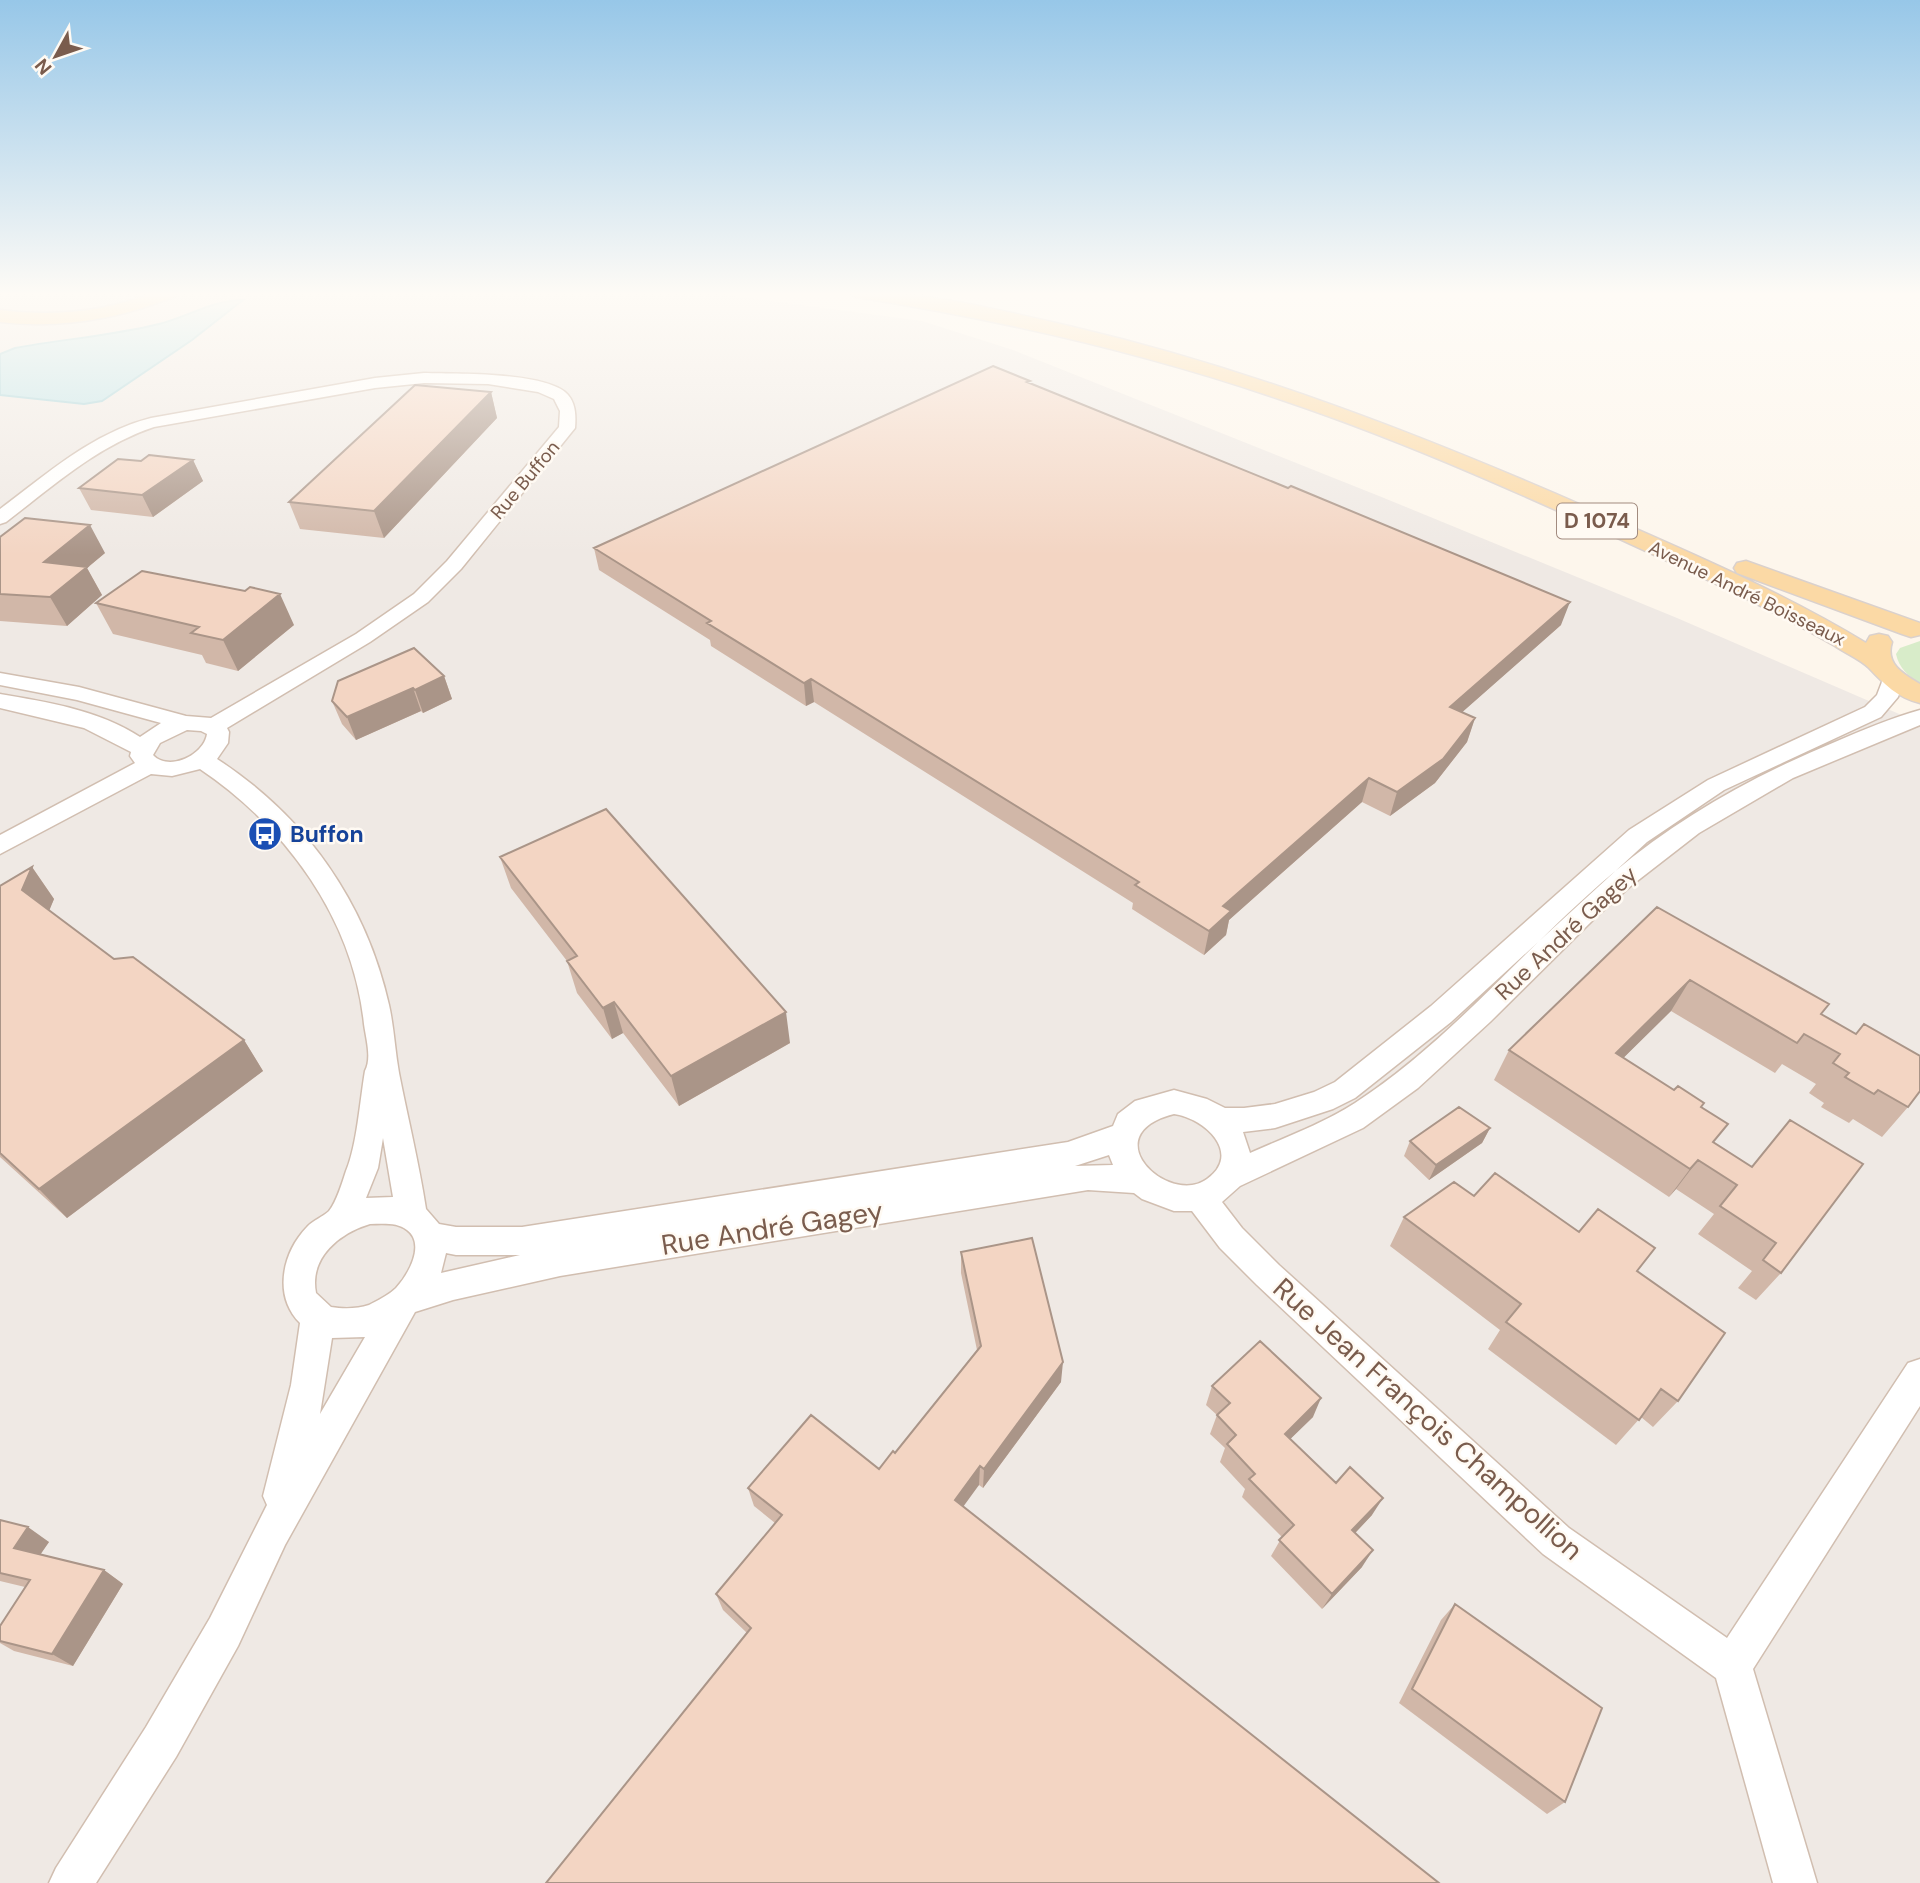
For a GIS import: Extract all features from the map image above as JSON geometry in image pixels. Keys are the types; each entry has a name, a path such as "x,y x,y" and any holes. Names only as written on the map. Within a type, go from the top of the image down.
{"main road":[{"name":"Avenue André Boisseaux","path":"1239,380 1307,401 1483,470 1646,543 1764,598 1885,670 1920,695"},
{"name":"Avenue André Boisseaux","path":"1257,380 1311,396 1414,434 1842,605 1915,630"},
{"path":"1885,670 1875,649 1881,639 1893,632 1915,630"}],"street":[{"name":"Rue Buffon","path":"0,518 106,440 127,430 151,423 399,380"},
{"name":"Rue Buffon","path":"213,727 363,638 400,614 439,582 567,428 568,411 560,396 542,388 493,380"},
{"name":"Rue André Gagey","path":"1219,1120 1275,1116 1323,1101 1345,1090 1441,1014 1638,836 1716,785 1873,712 1892,690 1885,670"},
{"path":"0,678 79,694 186,723 213,727 218,732 216,746 201,759 179,767 158,768 117,733 54,712 0,701"},
{"name":"Rue André Gagey","path":"1230,1176 1311,1142 1378,1102 1421,1069 1615,886 1702,818 1766,782 1822,755 1920,717"},
{"path":"0,846 146,757 153,736 186,723"},
{"path":"71,1883 161,1742 224,1632 272,1532 405,1300 421,1283 429,1266 432,1250 421,1225 404,1163 382,1056 376,1006 364,960 347,917 326,878 282,822 257,799 201,759"},
{"path":"341,1220 363,1168 382,1056"},
{"path":"1158,1104 1190,1104 1206,1110 1219,1120 1230,1133 1236,1147 1236,1162 1223,1185 1200,1197 1167,1196 1139,1180 1124,1158 1122,1135 1135,1115 1158,1104"},
{"name":"Rue André Gagey","path":"421,1225 456,1241 522,1241 1068,1155 1099,1146 1122,1135"},
{"name":"Rue André Gagey","path":"405,1300 520,1270 1053,1182 1088,1177 1139,1180"},
{"name":"Rue Jean François Champollion","path":"1200,1197 1231,1238 1268,1275 1556,1541 1732,1666"},
{"path":"405,1300 377,1317 349,1324 332,1322 317,1317 306,1307 300,1295 298,1281 301,1266 309,1249 323,1233 341,1220 378,1208 396,1209 421,1225"},
{"path":"272,1532 311,1377 317,1317"},
{"path":"1795,1883 1732,1666 1920,1375"}],"shaded area":[{"path":"0,380 1088,380 1677,618 1920,723 1920,1883 0,1883"}],"green space":[{"path":"1920,641 1920,683 1905,671 1896,654 1900,648"}],"water":[{"path":"0,380 133,380 102,401 84,404 0,395"}],"building":[{"path":"963,380 1027,380 1570,602 1450,707 1475,718 1443,759 1397,792 1369,778 1223,906 1231,911 1209,931 1135,885 1139,882 811,679 804,683 594,548"},
{"path":"415,385 491,392 374,511 289,502"},
{"path":"149,455 193,460 142,495 79,488 118,459 141,461"},
{"path":"25,518 90,525 44,562 87,567 50,597 0,594 0,537"},
{"path":"142,571 245,591 250,587 280,594 223,640 191,633 199,627 96,603"},
{"path":"414,648 444,676 347,717 332,701 338,681"},
{"path":"606,809 786,1012 671,1076 614,1002 603,1008 567,961 577,956 500,857"},
{"path":"32,867 22,890 114,959 133,957 244,1040 39,1189 0,1153 0,886"},
{"path":"1657,907 1829,1004 1821,1014 1856,1034 1864,1024 1920,1056 1920,1091 1908,1107 1878,1090 1874,1094 1845,1077 1849,1073 1833,1063 1840,1054 1804,1034 1797,1043 1690,980 1616,1053 1674,1090 1678,1086 1704,1103 1701,1107 1728,1124 1713,1142 1752,1167 1790,1120 1863,1164 1781,1273 1763,1260 1776,1243 1720,1206 1737,1185 1698,1160 1690,1169 1509,1050"},
{"path":"1459,1107 1490,1128 1436,1165 1410,1141"},
{"path":"1495,1173 1579,1232 1598,1209 1655,1248 1637,1271 1725,1333 1678,1401 1661,1389 1639,1420 1506,1322 1521,1304 1404,1217 1454,1182 1474,1196"},
{"path":"1032,1238 1063,1362 984,1469 980,1466 955,1500 1439,1883 546,1883 751,1628 716,1594 782,1515 748,1488 811,1415 879,1469 893,1451 895,1453 981,1346 961,1252"},
{"path":"1260,1341 1321,1398 1285,1434 1336,1483 1350,1467 1383,1498 1352,1530 1373,1550 1332,1594 1279,1540 1294,1525 1249,1479 1255,1474 1227,1444 1236,1435 1217,1415 1230,1403 1212,1386"},
{"path":"0,1520 28,1527 14,1548 104,1570 52,1654 0,1641 0,1626 30,1580 0,1573"},
{"path":"1455,1604 1602,1708 1565,1802 1412,1689"}],"place":[{"name":"Buffon","path":"265,834"}]}
